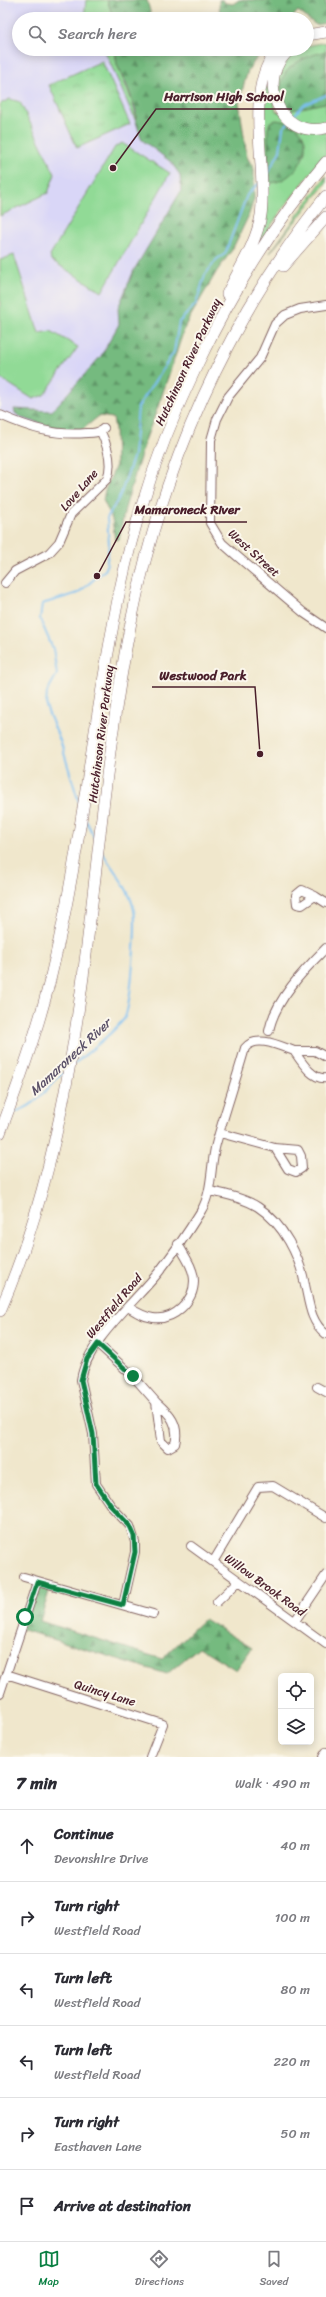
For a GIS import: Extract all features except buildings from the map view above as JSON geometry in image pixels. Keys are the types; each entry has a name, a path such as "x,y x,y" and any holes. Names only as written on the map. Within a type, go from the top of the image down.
{"highway":[{"path":"314,34 326,32"},
{"path":"314,41 326,39"},
{"path":"183,397 195,359 257,230 262,197 259,87 265,67 274,56"},
{"path":"285,56 279,62 273,77 273,94 281,112 291,122 302,127 314,130 326,128"},
{"name":"Hutchinson River Parkway","path":"0,1133 15,1093 50,979 121,583 142,505 183,397 214,332 254,261 291,206 326,162"},
{"name":"Hutchinson River Parkway","path":"0,1311 32,1224 67,1089 74,1049 124,663 151,540 171,478 195,415 245,313 298,231 326,196"},
{"path":"245,313 294,252 326,217"}],"street":[{"name":"West Street","path":"326,305 300,309 285,315 275,324 260,358 228,397 217,419 211,449 210,522 216,534 244,562 304,613 326,628"},
{"name":"Love Lane","path":"0,414 22,425 62,435 102,430 109,458 110,472 107,479 71,514 59,542 50,553 15,571 5,583"},
{"path":"315,896 326,903"},
{"path":"269,1031 270,1023 290,989 305,970 326,948"},
{"name":"Westfield Road","path":"123,1605 135,1552 134,1535 130,1526 111,1506 96,1484 92,1427 81,1380 87,1359 128,1307 158,1273 202,1210 209,1191 216,1146 245,1048 254,1041 266,1042 294,1051"},
{"path":"294,1051 315,1051 326,1057"},
{"path":"294,1051 315,1075 321,1079 326,1078"},
{"path":"220,1133 275,1148"},
{"path":"209,1191 233,1196 258,1207 274,1222 288,1241 299,1263 312,1315 322,1331 326,1334"},
{"path":"128,1307 141,1315 154,1319 165,1317 179,1310 187,1302 193,1292 194,1279 189,1263 178,1244"},
{"path":"98,1344 133,1376 156,1402 170,1415 176,1427 177,1435 175,1444 168,1448 161,1441 156,1402"},
{"path":"317,1387 326,1392"},
{"path":"213,1562 258,1487 273,1486 326,1518"},
{"name":"Willow Brook Road","path":"191,1546 326,1644"},
{"path":"295,1621 326,1575"},
{"path":"24,1577 37,1582 153,1614"},
{"path":"0,1693 37,1582"},
{"path":"217,1602 239,1582"},
{"name":"Quincy Lane","path":"6,1674 162,1724 150,1757"},
{"path":"323,1757 326,1752"}],"shaded area":[{"path":"0,0 138,0 142,12 12,12 12,56 161,56 221,117 104,414 54,431 19,421 0,411"}],"green space":[{"path":"86,0 107,0 111,12 85,12"},
{"path":"107,0 147,0 150,12 111,12"},
{"path":"219,0 223,0 225,3 233,4 239,0 326,0 326,23 316,25 314,23 314,12 220,12"},
{"path":"326,42 326,124 319,125 303,122 284,109 279,96 277,82 279,70 286,59 289,56 314,56 314,45"},
{"path":"326,51 326,103 289,110 283,97 281,87 283,78 288,70 295,64 311,56 314,56 315,54"},
{"path":"107,56 116,56 118,67 132,102 136,122"},
{"path":"116,56 258,56 248,70 239,102 247,157 254,169 254,199 248,217 232,250 217,271 186,324 145,441 125,508 119,539 115,540 112,519 103,500 105,490 116,465 115,429 113,418 99,416 77,434 22,418 15,413 14,409 52,411 101,356 119,324 118,308 134,270 181,191 180,175 171,162 142,140 136,122 136,110 126,83 117,65"},
{"path":"102,61 130,124 77,148 49,85"},
{"path":"267,67 276,111 326,132 326,154 284,207 256,247 263,100"},
{"path":"10,99 20,102 55,174 48,193 0,216 0,104"},
{"path":"276,120 291,124 301,131 305,141 305,152 300,163 293,172 283,179 271,183 268,176 268,129 270,122"},
{"path":"122,143 170,173 102,292 51,260 50,255 115,147"},
{"path":"326,176 326,183 270,253"},
{"path":"14,255 39,333 51,331 78,347 44,395 33,399 0,378 0,260"},
{"path":"37,1582 51,1585 40,1621 162,1659 204,1619 252,1648 236,1670 199,1647 167,1674 20,1629"}],"waterway":[{"name":"Mamaroneck River","path":"292,118 303,105 326,95"},
{"name":"Mamaroneck River","path":"266,176 280,151 283,128 288,123"},
{"name":"Mamaroneck River","path":"79,803 61,743 46,707 47,692 57,674 53,649 40,619 42,604 78,593 106,569 109,544 107,518 120,496 134,455 138,407 174,352 179,322 196,304 205,275 217,259 225,254 247,195 258,184"},
{"name":"Mamaroneck River","path":"86,820 95,839"},
{"name":"Mamaroneck River","path":"74,1064 107,1037 119,1025 127,1012 129,1000 134,948 134,910 125,887 102,852"},
{"name":"Mamaroneck River","path":"13,1112 21,1110 35,1102 63,1073"}],"place":[{"name":"Harrison High School","path":"113,168"},
{"name":"Mamaroneck River","path":"97,576"},
{"name":"Westwood Park","path":"260,754"}],"route":[{"path":"25,1617 37,1582 123,1605 135,1552 134,1535 130,1526 111,1506 99,1491 96,1484 92,1451 93,1434 81,1380 82,1372 87,1359 98,1344 133,1376"}]}
